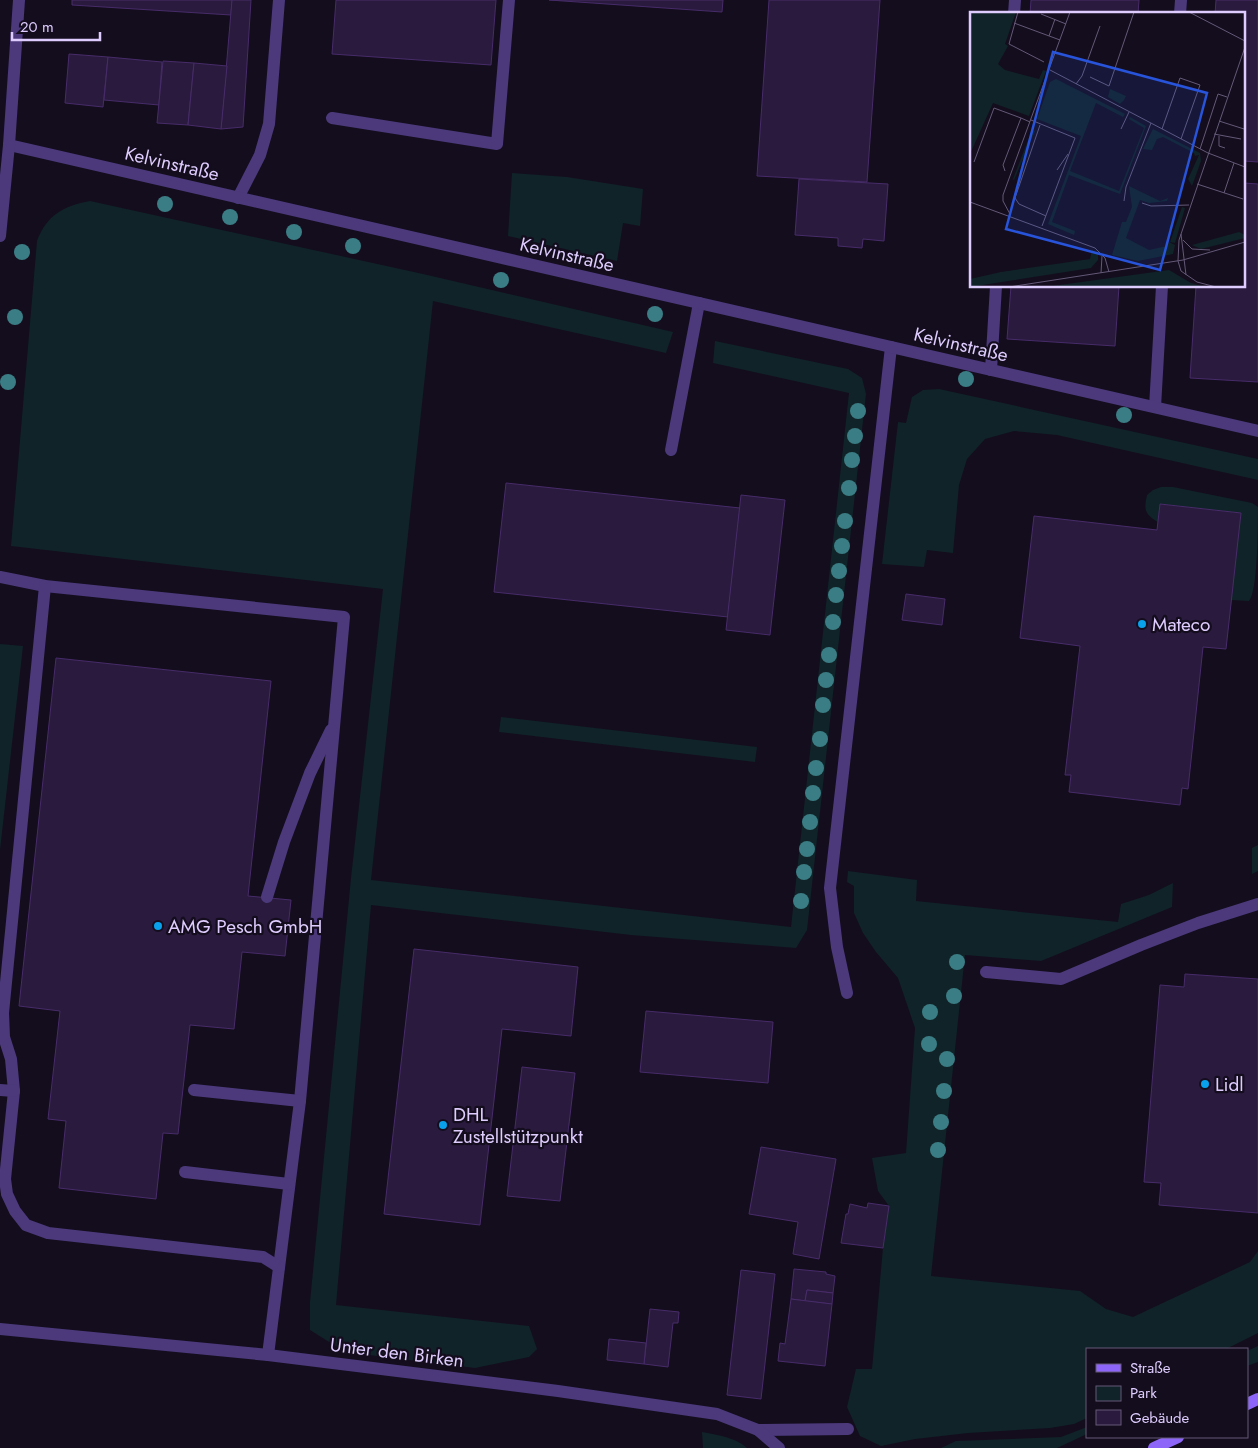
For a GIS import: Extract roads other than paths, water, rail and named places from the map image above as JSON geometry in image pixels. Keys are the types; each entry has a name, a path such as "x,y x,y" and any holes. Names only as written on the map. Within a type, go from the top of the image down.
{"main road":[{"path":"1154,1448 1176,1438"}],"street":[{"path":"0,236 19,0"},
{"path":"238,198 260,155 269,124 279,0"},
{"path":"332,118 497,144 509,0"},
{"name":"Kelvinstraße","path":"8,145 1258,431"},
{"path":"991,370 996,288"},
{"path":"1154,408 1162,288"},
{"path":"671,450 699,303"},
{"path":"847,993 837,946 830,888 891,347"},
{"path":"0,577 45,586 344,617 300,1101 268,1355"},
{"path":"45,586 3,1013 4,1037 11,1059 14,1091 5,1179 7,1194 15,1211 26,1225 48,1233 263,1257 279,1266"},
{"path":"267,898 284,842 310,774 335,721"},
{"path":"986,972 1060,979 1198,923 1258,904"},
{"path":"0,1090 14,1091"},
{"path":"194,1090 300,1101"},
{"path":"185,1172 290,1184"},
{"name":"Unter den Birken","path":"1,1328 268,1355 558,1391 717,1414 758,1430 779,1448"},
{"path":"758,1430 848,1429"}],"place":[{"name":"Mateco","path":"1142,624"},
{"name":"AMG Pesch GmbH","path":"158,926"},
{"name":"Lidl","path":"1205,1084"},
{"name":"DHL Zustellstützpunkt","path":"443,1125"}]}
